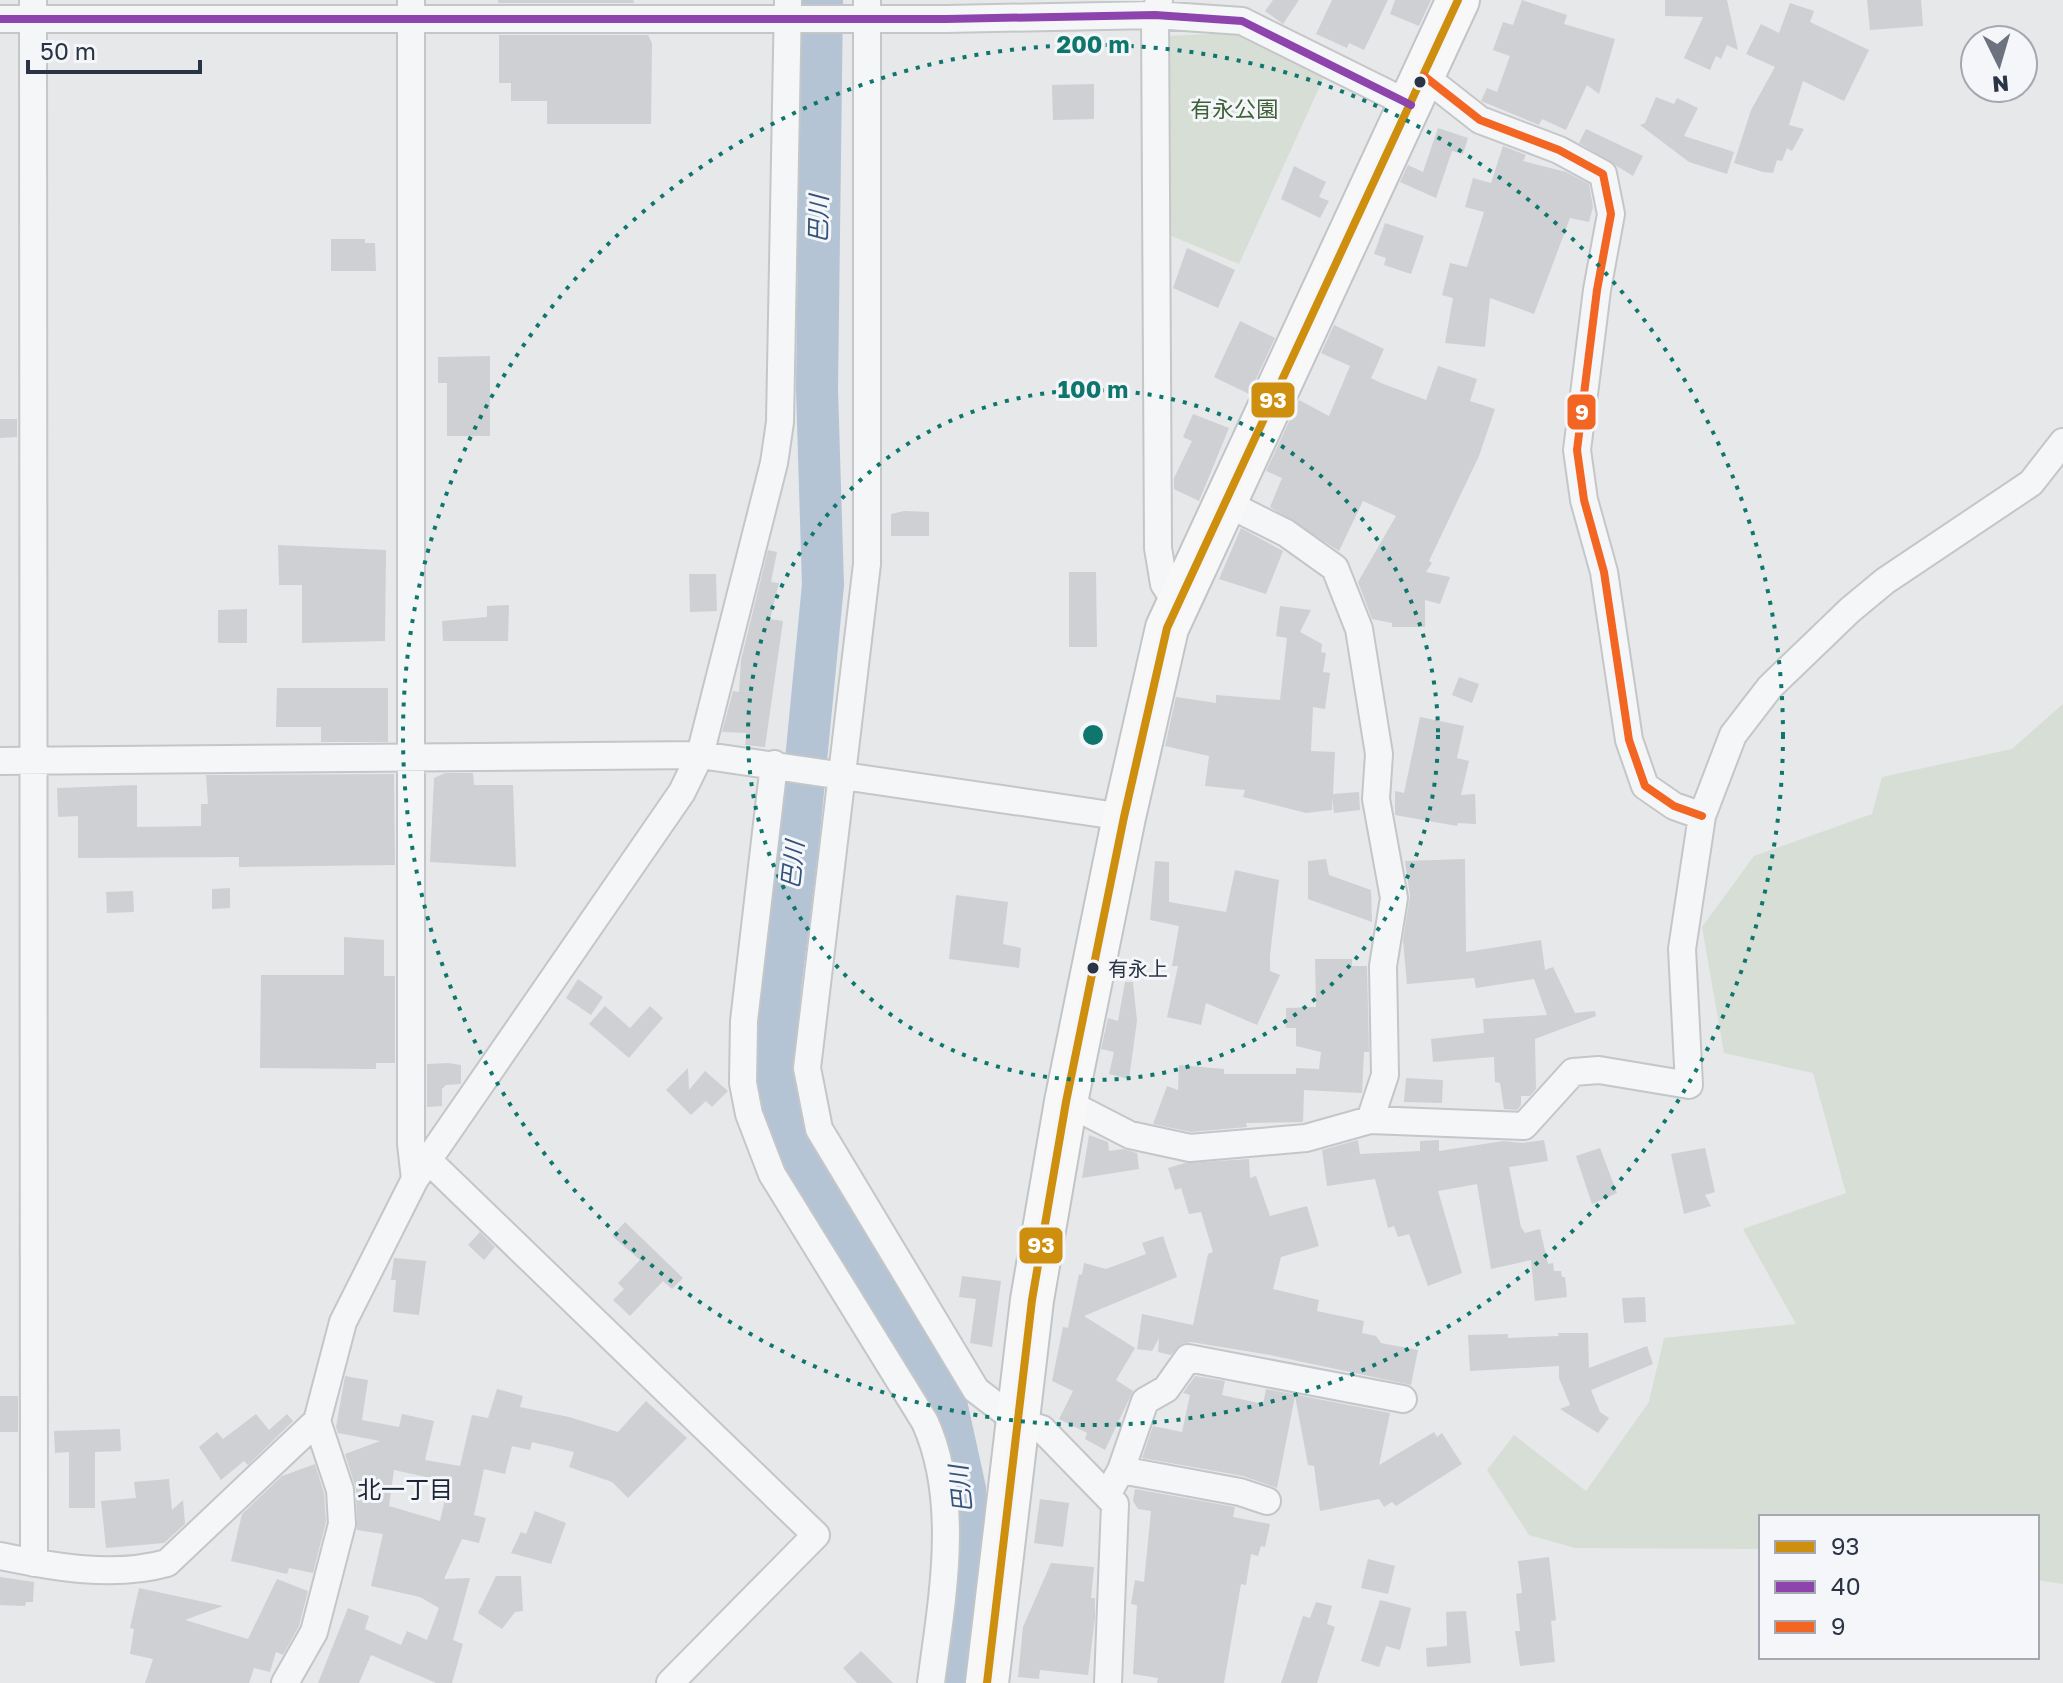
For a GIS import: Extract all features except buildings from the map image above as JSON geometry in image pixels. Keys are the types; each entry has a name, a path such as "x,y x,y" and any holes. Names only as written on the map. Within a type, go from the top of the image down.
{"main road":[{"path":"987,1683 1032,1300 1066,1102 1124,817 1167,628 1458,0"}],"street":[{"path":"1157,7 1158,548 1164,584 1177,604"},
{"path":"0,19 33,10 1157,7 1242,21 1559,150 1603,174 1611,214 1597,290 1577,450 1584,500 1604,572 1629,740 1645,786 1674,806 1702,816"},
{"path":"411,8 411,1144 422,1170 816,1535 670,1683"},
{"path":"867,8 867,564 807,1068 819,1129 976,1390 1018,1422 1042,1429 1115,1504 1108,1683"},
{"path":"0,1556 34,1563 135,1572 167,1563 317,1421 343,1322 422,1170 682,792 700,755 774,463 780,422 788,9"},
{"path":"33,10 36,762 34,1563"},
{"path":"1066,1102 1130,1135 1190,1148 1306,1138 1370,1120 1524,1126 1573,1072 1599,1070 1689,1085 1682,949 1702,816 1733,735 1770,687 1850,610 1885,581 2031,483 2063,442"},
{"path":"1224,502 1286,533 1335,568 1359,629 1379,754 1376,799 1394,898 1383,966 1385,1075 1370,1120"},
{"path":"0,761 700,755 1124,817"},
{"path":"774,764 749,958 743,1083 749,1114 772,1174 925,1422 936,1446 945,1517 945,1561 931,1683"},
{"path":"1107,1495 1121,1470 1145,1401 1166,1389 1188,1358 1403,1399"},
{"path":"285,1683 314,1632 342,1524 340,1490 317,1421"},
{"path":"1121,1470 1240,1492 1267,1501"}],"green space":[{"name":"有永公園","path":"1232,33 1324,77 1239,264 1167,234 1166,36"},
{"path":"2063,704 2063,1584 2039,1580 2039,1515 1759,1515 1759,1549 1575,1548 1529,1535 1487,1470 1514,1435 1586,1491 1649,1402 1664,1338 1796,1324 1743,1229 1846,1193 1813,1073 1724,1053 1702,927 1754,856 1872,814 1882,777 2012,749"}],"waterway":[{"name":"巴川","path":"822,0 817,390 823,585 798,843 780,989 775,1090 797,1162 947,1407 965,1489 964,1602 953,1683"}],"transit line":[{"name":"93","path":"987,1683 1032,1300 1066,1102 1124,817 1167,628 1458,0"},
{"name":"40","path":"0,19 946,19 1155,15 1242,21 1411,105"},
{"name":"9","path":"1424,76 1480,120 1559,150 1603,174 1611,214 1597,290 1577,450 1584,500 1604,572 1629,740 1645,786 1674,806 1702,816"}],"place":[{"name":"有永上","path":"1093,968"}],"district":[{"name":"北一丁目","path":"405,1490"}]}
